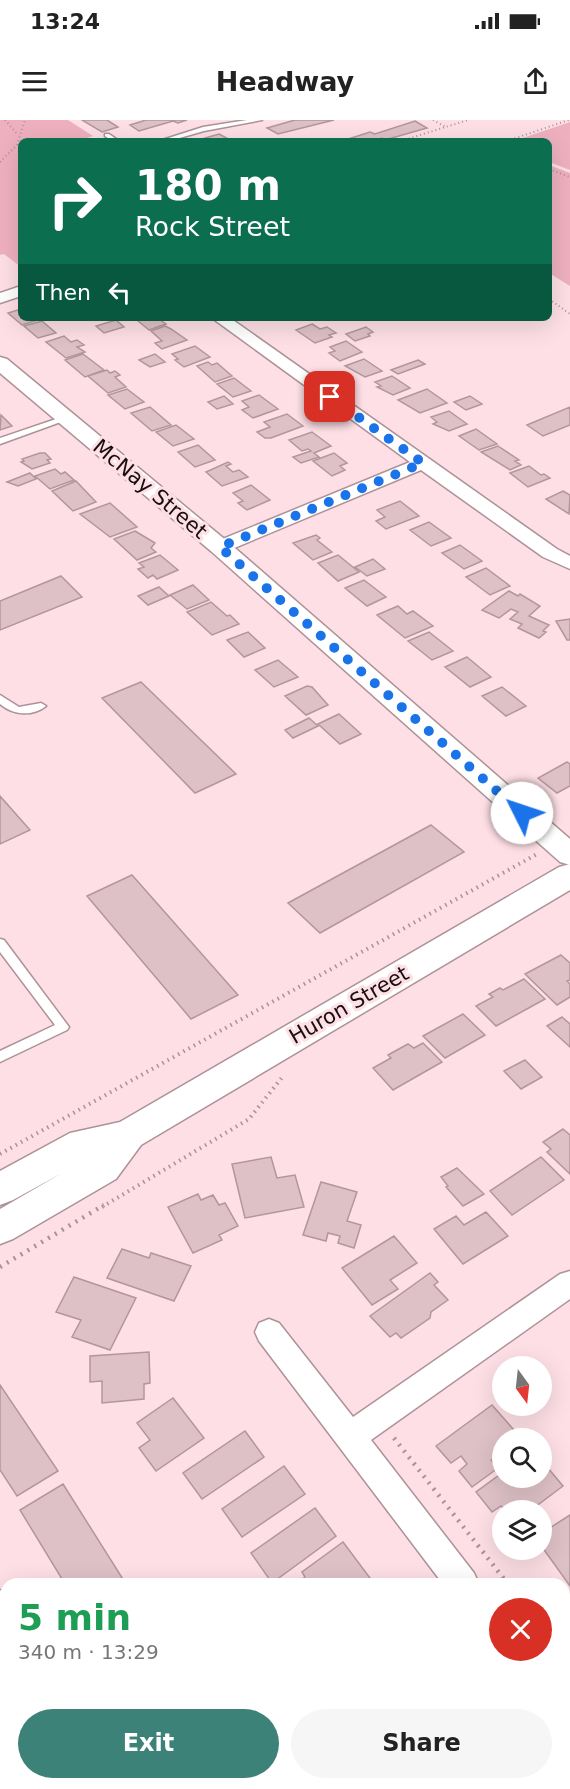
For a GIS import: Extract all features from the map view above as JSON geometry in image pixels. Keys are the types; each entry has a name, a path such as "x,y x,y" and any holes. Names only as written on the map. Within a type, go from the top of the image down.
{"main road":[{"name":"Huron Street","path":"0,1189 83,1144 128,1135 570,875"},
{"name":"Huron Street","path":"0,1228 103,1168 128,1135"}],"street":[{"path":"0,297 18,292"},
{"path":"224,321 550,553 570,563"},
{"name":"McNay Street","path":"0,363 220,547 570,855"},
{"path":"220,547 423,463"},
{"path":"350,1437 570,1283"},
{"path":"268,1332 458,1578"}],"lane":[{"path":"172,138 203,129 259,120"},
{"path":"107,135 112,138"},
{"path":"0,441 66,419"},
{"path":"0,698 10,709 21,712 41,706"},
{"path":"0,943 63,1027 0,1058"}],"path":[{"path":"5,120 18,136"},
{"path":"0,162 17,145 25,120"},
{"path":"433,120 446,127"},
{"path":"411,138 468,120"},
{"path":"516,138 569,120"},
{"path":"552,170 570,177"},
{"path":"552,300 570,314"},
{"path":"0,1154 540,852 532,845"},
{"path":"0,1267 249,1119 285,1075"},
{"path":"394,1438 503,1578"}],"shaded area":[{"path":"0,120 68,120 93,136 87,138 18,138 18,265 4,254 0,255"},
{"path":"570,122 570,170 552,163 552,138 523,138"},
{"path":"552,166 570,173 570,286 552,275"}],"building":[{"path":"82,120 107,120 118,127 102,132"},
{"path":"146,120 187,120 178,123 173,121 139,131 130,125"},
{"path":"295,120 334,120 278,134 267,128"},
{"path":"415,121 427,128 392,138 351,138 370,132 375,134"},
{"path":"219,134 226,138 205,138"},
{"path":"18,310 18,321 35,321 22,325 8,313"},
{"path":"42,321 56,333 38,338 24,326"},
{"path":"117,321 124,327 104,333 96,326"},
{"path":"138,321 162,321 166,324 149,330"},
{"path":"312,324 320,329 327,327 336,333 329,335 332,337 315,343 296,330"},
{"path":"165,326 187,340 162,349 155,343 162,341 151,331"},
{"path":"366,327 373,332 368,334 370,336 355,341 346,334"},
{"path":"64,336 71,342 77,340 84,345 77,347 85,352 66,358 46,342"},
{"path":"346,341 362,352 340,361 329,353 335,351 330,347"},
{"path":"195,346 210,357 184,367 175,360 178,359 172,354"},
{"path":"83,354 104,370 85,377 65,360"},
{"path":"155,354 165,362 150,367 139,360"},
{"path":"364,359 382,371 365,377 345,366"},
{"path":"418,360 425,364 398,374 391,370"},
{"path":"208,362 212,365 217,363 232,376 215,382 197,366"},
{"path":"107,370 110,373 115,371 120,375 115,377 126,387 108,393 88,376"},
{"path":"392,376 410,388 393,395 377,387 381,386 375,382"},
{"path":"234,378 251,391 233,397 217,384"},
{"path":"127,389 144,402 125,409 108,395"},
{"path":"427,389 447,403 420,413 398,400"},
{"path":"259,395 278,409 253,418 242,410 249,407 242,401"},
{"path":"224,396 233,404 217,409 208,402"},
{"path":"470,396 482,404 466,410 454,402"},
{"path":"150,407 171,425 152,431 131,413"},
{"path":"570,407 570,425 543,436 527,425"},
{"path":"449,411 467,424 449,431 433,424 437,422 431,417"},
{"path":"287,414 303,426 271,438 265,438 257,432 270,427 264,422"},
{"path":"1,415 12,426 0,430"},
{"path":"176,425 194,439 173,446 156,432"},
{"path":"476,429 497,444 479,450 459,436"},
{"path":"312,432 331,446 314,453 319,457 301,463 293,457 311,451 308,449 302,451 289,440"},
{"path":"198,445 215,460 195,467 178,452"},
{"path":"498,446 519,460 515,461 521,465 510,470 481,452"},
{"path":"45,453 51,459 47,460 50,463 32,469 21,462 24,461 22,459"},
{"path":"334,453 347,463 340,466 345,470 332,476 313,461"},
{"path":"228,462 231,464 226,466 233,472 239,470 248,477 222,486 206,472"},
{"path":"529,466 541,475 544,474 550,478 528,487 510,473"},
{"path":"55,469 61,474 65,472 74,480 50,489 35,476"},
{"path":"30,473 36,479 18,486 7,482"},
{"path":"76,481 96,502 73,511 52,491"},
{"path":"251,485 270,500 247,510 238,503 243,501 233,493"},
{"path":"563,491 570,495 569,514 546,499"},
{"path":"400,501 419,516 386,529 376,521 385,517 377,510"},
{"path":"110,503 137,527 110,537 80,514"},
{"path":"429,522 451,538 431,546 410,530"},
{"path":"135,531 155,543 151,548 156,552 137,560 114,539"},
{"path":"316,535 320,538 317,540 332,552 313,560 293,543"},
{"path":"460,545 482,561 464,569 442,553"},
{"path":"160,555 178,570 157,579 153,575 148,578 138,569 144,567 139,563"},
{"path":"338,555 359,572 338,581 318,563"},
{"path":"373,559 385,569 367,576 355,567"},
{"path":"486,568 510,586 490,595 466,577"},
{"path":"61,576 82,597 0,630 0,601"},
{"path":"364,580 386,597 367,606 345,588"},
{"path":"193,585 209,600 187,609 170,595"},
{"path":"159,587 169,596 148,605 138,596"},
{"path":"509,591 518,596 520,594 540,606 529,616 549,625 543,631 546,632 539,638 518,628 522,624 510,619 518,612 511,609 499,618 482,610"},
{"path":"211,602 239,624 212,635 187,612"},
{"path":"398,606 407,614 413,611 433,626 405,638 377,615"},
{"path":"570,619 570,640 567,640 556,621"},
{"path":"248,632 265,648 244,657 227,640"},
{"path":"429,632 453,651 432,660 408,641"},
{"path":"467,657 491,677 470,687 445,667"},
{"path":"278,660 298,677 274,687 255,670"},
{"path":"141,682 236,774 195,793 102,698"},
{"path":"307,686 312,687 328,705 306,715 285,696"},
{"path":"502,687 526,706 506,716 482,696"},
{"path":"339,714 361,734 340,744 318,724"},
{"path":"309,718 318,726 293,738 285,730"},
{"path":"567,762 570,764 570,786 557,793 538,778"},
{"path":"0,796 30,830 0,844"},
{"path":"431,825 464,852 320,933 288,903"},
{"path":"132,875 238,995 191,1019 87,896"},
{"path":"561,955 570,963 570,980 567,981 570,984 570,997 557,1005 525,974"},
{"path":"524,979 545,999 496,1026 476,1006 493,997 489,994 500,988 503,990"},
{"path":"463,1014 485,1035 445,1058 423,1036"},
{"path":"562,1017 570,1024 570,1047 547,1026"},
{"path":"423,1043 442,1062 393,1090 373,1068 391,1058 388,1055 408,1044 414,1048"},
{"path":"525,1060 542,1077 521,1089 504,1071"},
{"path":"563,1129 570,1135 570,1174 547,1152 551,1149 543,1142"},
{"path":"271,1157 277,1178 295,1175 304,1207 245,1218 232,1164"},
{"path":"541,1157 564,1180 512,1215 490,1191"},
{"path":"457,1168 484,1194 463,1206 446,1187 448,1186 441,1177"},
{"path":"321,1182 357,1192 347,1221 361,1225 354,1248 338,1243 340,1236 328,1233 326,1241 303,1235"},
{"path":"198,1194 201,1200 213,1195 219,1205 225,1203 238,1226 219,1235 222,1240 193,1253 168,1207"},
{"path":"486,1212 508,1236 463,1264 434,1229 456,1216 464,1225"},
{"path":"394,1236 417,1263 390,1280 398,1289 372,1305 342,1268"},
{"path":"122,1249 149,1258 151,1253 191,1266 174,1301 107,1278"},
{"path":"430,1273 438,1282 434,1285 448,1300 431,1312 430,1318 401,1338 396,1333 390,1337 370,1316"},
{"path":"74,1277 136,1298 110,1350 72,1337 81,1320 56,1312"},
{"path":"149,1352 150,1383 144,1384 144,1399 102,1403 102,1381 90,1382 90,1356"},
{"path":"0,1385 58,1471 17,1496 0,1470"},
{"path":"173,1398 204,1438 156,1471 139,1448 150,1440 137,1423"},
{"path":"492,1405 492,1416 502,1416 512,1428 492,1428 492,1472 472,1487 459,1471 467,1464 461,1456 451,1463 436,1446"},
{"path":"245,1431 264,1457 202,1499 183,1473"},
{"path":"284,1466 305,1494 242,1537 222,1509"},
{"path":"552,1473 563,1486 544,1500 492,1500 492,1512 476,1492 492,1480 492,1488 552,1488"},
{"path":"63,1484 122,1578 61,1578 20,1510"},
{"path":"315,1508 336,1536 279,1578 268,1578 251,1553"},
{"path":"570,1515 570,1578 564,1578 551,1560 552,1527"},
{"path":"343,1542 370,1578 304,1578 302,1572"}],"route":[{"path":"330,397 423,463 220,547 522,813"}]}
